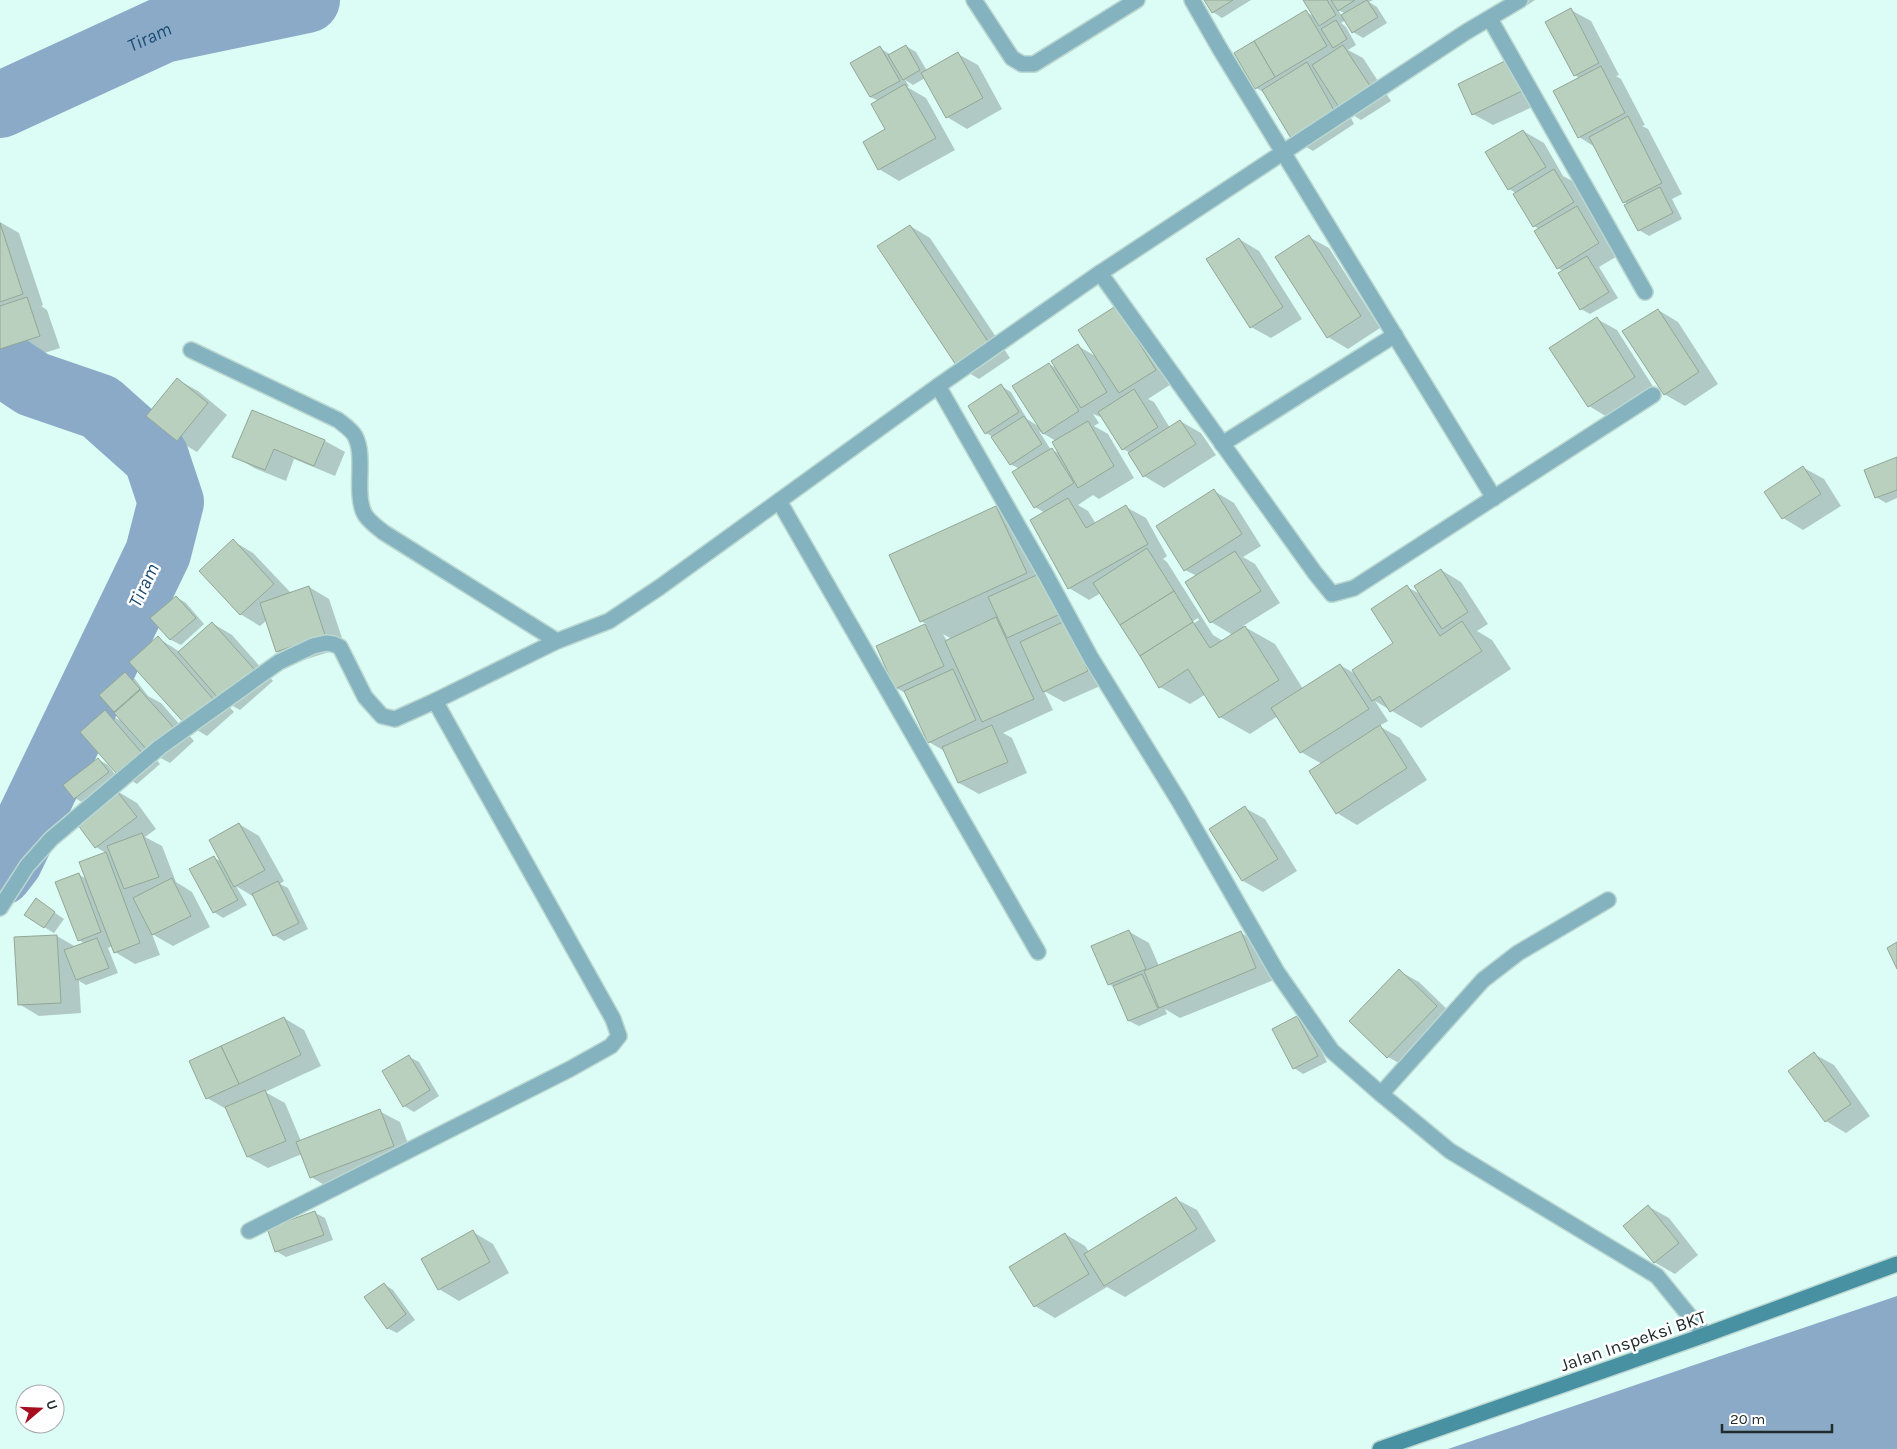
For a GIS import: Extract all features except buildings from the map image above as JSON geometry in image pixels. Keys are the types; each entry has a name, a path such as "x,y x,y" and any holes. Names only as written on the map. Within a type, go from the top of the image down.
{"street":[{"path":"974,0 1012,58 1022,64 1034,64 1137,0"},
{"path":"1192,0 1494,498"},
{"path":"0,908 27,866 51,839 160,747 279,662 326,643 334,644 340,647 365,697 382,716 395,719 557,641 609,622 938,386 1100,273 1458,38 1496,10 1520,0"},
{"path":"1496,10 1645,292"},
{"path":"1100,273 1332,594 1354,588 1653,395"},
{"path":"1222,444 1395,335"},
{"path":"191,350 338,420 355,435 360,452 360,490 364,513 373,523 383,532 557,641"},
{"path":"938,386 1092,658 1179,800 1276,972 1332,1051 1450,1150 1657,1276 1705,1335"},
{"path":"779,501 1038,952"},
{"path":"248,1231 570,1069 611,1046 619,1036 613,1019 435,701"},
{"path":"1381,1094 1483,980 1518,953 1608,900"},
{"name":"Jalan Inspeksi BKT","path":"1380,1449 1705,1335 1897,1264"}],"water":[{"path":"1897,1296 1897,1449 1448,1449"}],"waterway":[{"name":"Tiram","path":"0,105 163,30 307,0"},
{"name":"Tiram","path":"0,362 33,384 100,407 156,457 171,502 158,553 10,860 0,873"}]}
